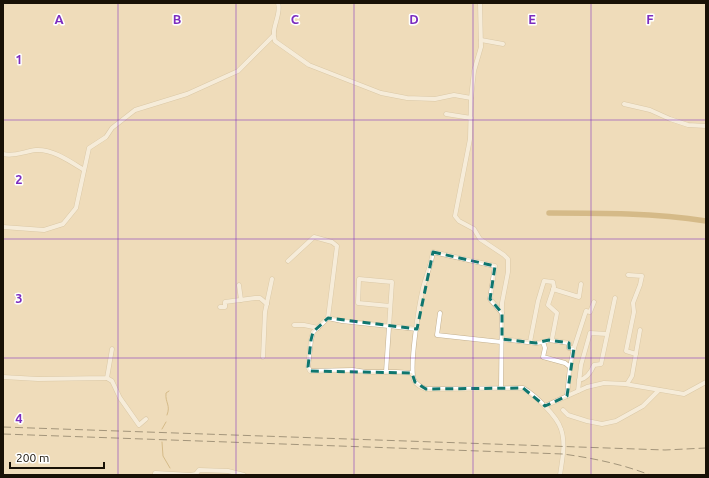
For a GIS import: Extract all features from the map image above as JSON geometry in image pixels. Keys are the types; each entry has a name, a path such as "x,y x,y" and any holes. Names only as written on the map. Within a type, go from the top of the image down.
{"street":[{"path":"3,227 44,230 63,224 76,208 89,148 106,137 112,128 135,110 187,94 238,71 273,36 279,8 278,3"},
{"path":"480,3 481,47 474,71 471,98 470,139 455,216 459,221 474,229 480,238 504,255 508,260 508,272 502,303 501,388"},
{"path":"273,36 275,41 309,65 381,93 407,98 435,99 454,95 471,98"},
{"path":"481,40 503,44"},
{"path":"624,104 650,110 670,120 688,125 706,126"},
{"path":"446,114 471,118"},
{"path":"3,154 11,156 37,150 47,151 67,159 84,170"},
{"path":"288,261 314,237 332,242 337,246 328,318 313,332 308,368 310,371 353,370 366,372 412,373"},
{"path":"502,313 490,299 495,266 433,252 431,266 423,288 417,329 412,373 414,382 419,386 426,388 523,388 532,393 545,406 561,429 563,454 560,475"},
{"path":"628,275 642,276 633,303 634,312 626,351 636,354"},
{"path":"263,357 265,312 272,278"},
{"path":"386,372 392,282 359,279 358,303 390,306"},
{"path":"530,342 538,301 544,281 553,282 553,289 548,305 557,313 552,339"},
{"path":"553,289 579,297 581,284"},
{"path":"239,285 241,300"},
{"path":"220,307 225,307 225,302 260,298 267,304"},
{"path":"579,380 591,374 594,365 601,364 615,298"},
{"path":"567,396 570,367 574,348 586,311 590,312 594,302"},
{"path":"614,306 619,308"},
{"path":"440,313 437,335 502,341 543,342 549,340 569,343 569,348 574,348"},
{"path":"328,318 342,321 417,329"},
{"path":"294,325 304,324 318,328"},
{"path":"627,384 632,376 640,330"},
{"path":"578,391 581,365 590,333 607,334"},
{"path":"543,342 545,348 543,357 565,363 570,367"},
{"path":"107,378 112,349"},
{"path":"3,378 107,378 112,381 129,413 136,419"},
{"path":"545,406 578,391 604,383 627,384 684,394 706,382"},
{"path":"563,410 568,415 602,424 616,421 643,406 659,390"},
{"path":"155,475 191,475 196,474 199,470 222,470 244,475"}],"highlighted area":[{"path":"433,252 495,266 490,299 502,313 502,339 536,343 549,340 569,343 569,348 574,348 567,396 545,406 523,388 426,389 415,382 412,373 310,371 308,367 311,340 313,332 328,318 417,329"}],"waterway":[{"path":"549,213 608,213 686,218 706,221"},
{"path":"167,415 168,406 166,393 169,391"},
{"path":"162,429 166,422"},
{"path":"162,442 163,456 170,468"}],"railway":[{"path":"3,427 665,450 706,448"},
{"path":"3,434 563,454 607,462 650,475"}]}
